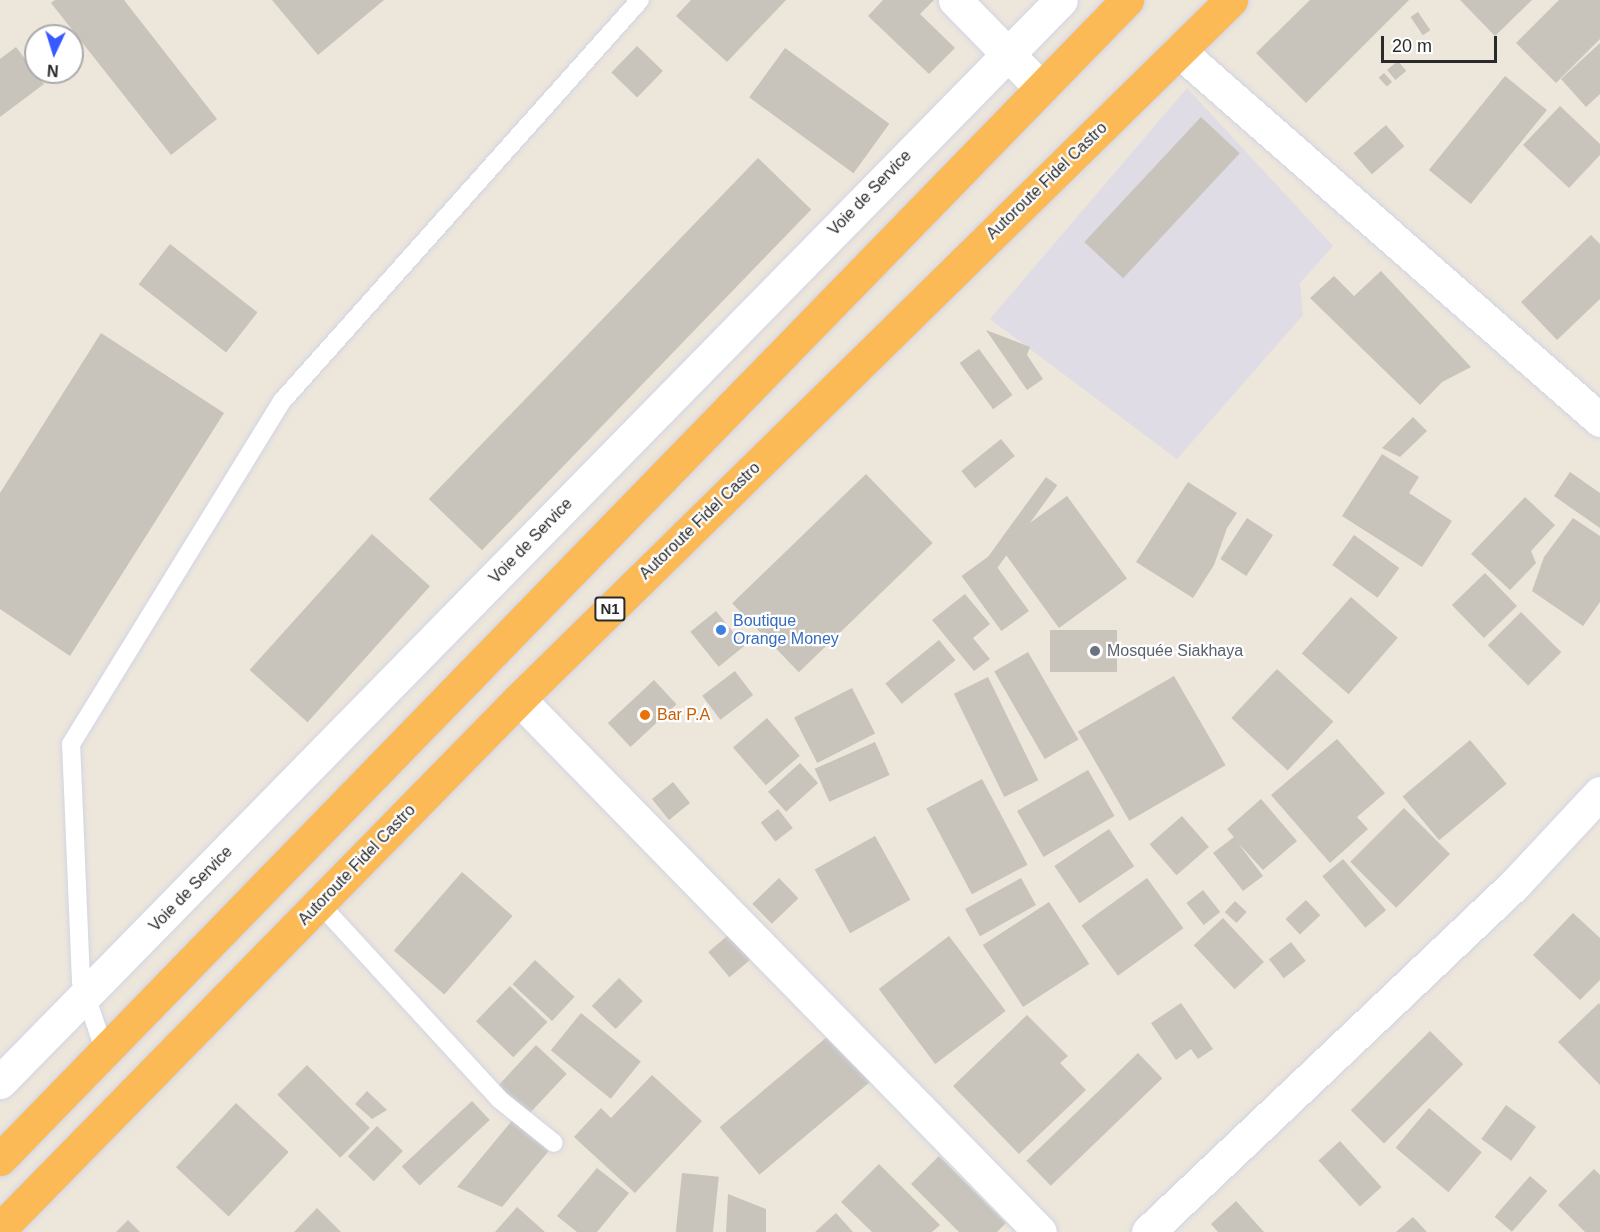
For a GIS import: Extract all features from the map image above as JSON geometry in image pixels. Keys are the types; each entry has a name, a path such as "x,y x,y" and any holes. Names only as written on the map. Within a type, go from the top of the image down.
{"highway":[{"path":"0,1159 104,1049 1126,0"},
{"name":"Autoroute Fidel Castro","path":"0,1229 519,699 1231,0"}],"street":[{"path":"955,0 1040,87"},
{"name":"Voie de Service","path":"0,1082 1061,0"},
{"path":"1179,51 1600,420"},
{"path":"519,699 1040,1232"},
{"path":"1148,1232 1516,883 1600,793"}],"lane":[{"path":"104,1049 81,981 72,744 283,400 640,0"},
{"path":"319,903 499,1099 554,1143"}],"shaded area":[{"path":"1187,88 1333,246 1300,283 1303,315 1177,459 990,319"}],"building":[{"path":"55,0 124,0 217,119 171,155 84,45 84,24 68,24 51,3"},
{"path":"272,0 384,0 318,55"},
{"path":"691,0 786,0 727,62 676,16"},
{"path":"883,0 934,0 920,14 955,48 929,74 868,16"},
{"path":"1310,0 1409,0 1306,103 1256,53"},
{"path":"1460,0 1532,0 1495,36"},
{"path":"1559,0 1600,0 1600,39 1556,83 1516,43"},
{"path":"1418,12 1430,30 1423,35 1411,17"},
{"path":"1600,43 1600,94 1586,107 1561,79"},
{"path":"637,46 663,71 637,98 611,73"},
{"path":"16,47 24,58 24,84 44,84 0,117 0,59"},
{"path":"785,48 889,124 854,173 749,97"},
{"path":"1398,61 1406,71 1395,80 1387,70"},
{"path":"1384,73 1392,82 1387,87 1379,78"},
{"path":"1505,76 1547,110 1471,204 1429,170"},
{"path":"1560,106 1600,144 1600,155 1569,188 1523,145"},
{"path":"1201,117 1240,153 1123,278 1084,242"},
{"path":"1386,125 1404,146 1372,174 1354,153"},
{"path":"758,158 811,209 482,550 429,499"},
{"path":"1591,235 1600,244 1600,299 1557,340 1521,302"},
{"path":"170,244 257,312 226,353 139,284"},
{"path":"1381,271 1471,367 1442,382 1420,405 1310,298 1334,276 1354,296"},
{"path":"986,330 1030,347 1027,355 1043,379 1027,390"},
{"path":"101,333 224,413 70,656 0,609 0,493"},
{"path":"979,349 1013,395 993,409 960,363"},
{"path":"1413,417 1427,431 1400,457 1382,448"},
{"path":"1001,439 1015,456 975,488 961,471"},
{"path":"1382,454 1419,477 1409,493 1452,521 1422,567 1342,516"},
{"path":"1570,472 1600,493 1600,528 1554,496"},
{"path":"866,474 933,543 799,672 732,603"},
{"path":"1046,477 1057,485 989,580 977,572"},
{"path":"1188,482 1237,513 1227,528 1214,565 1193,598 1136,562"},
{"path":"1067,496 1127,579 1059,628 999,545"},
{"path":"1525,497 1555,525 1531,551 1536,563 1510,590 1471,554"},
{"path":"1247,518 1273,535 1246,576 1220,559"},
{"path":"1573,518 1600,536 1600,602 1583,626 1532,591 1544,557"},
{"path":"372,534 430,586 308,722 250,670"},
{"path":"1354,535 1399,568 1378,598 1332,565"},
{"path":"989,556 1029,611 1001,631 961,576"},
{"path":"1485,573 1517,606 1484,638 1452,605"},
{"path":"965,594 990,624 973,638 990,659 974,671 932,620"},
{"path":"1351,597 1398,638 1349,694 1302,654"},
{"path":"716,611 744,646 719,667 690,632"},
{"path":"1521,612 1561,652 1528,686 1488,645"},
{"path":"1050,630 1117,630 1117,672 1050,672"},
{"path":"939,640 955,660 902,704 885,683"},
{"path":"1028,652 1078,739 1045,759 994,672"},
{"path":"1277,669 1333,722 1288,771 1231,718"},
{"path":"735,671 753,695 720,720 702,696"},
{"path":"1174,676 1226,765 1129,821 1078,732"},
{"path":"988,677 1038,780 1004,797 954,694"},
{"path":"654,680 677,704 630,747 608,723"},
{"path":"852,688 875,733 817,763 794,718"},
{"path":"767,718 800,756 766,785 733,748"},
{"path":"1337,739 1385,793 1357,817 1368,829 1330,863 1271,795"},
{"path":"1470,740 1507,784 1439,840 1403,797"},
{"path":"875,742 890,775 829,802 815,769"},
{"path":"800,763 818,783 786,812 768,792"},
{"path":"1088,770 1114,816 1043,857 1017,811"},
{"path":"982,779 1028,865 972,894 926,809"},
{"path":"673,782 690,803 669,820 652,799"},
{"path":"1261,799 1297,841 1263,870 1238,843 1263,876 1243,891 1213,853 1234,837 1227,829"},
{"path":"1404,808 1450,854 1396,908 1350,862"},
{"path":"778,809 793,828 775,841 761,823"},
{"path":"1182,816 1209,847 1176,875 1150,844"},
{"path":"1109,829 1134,866 1079,903 1054,866"},
{"path":"875,836 910,900 850,933 815,869"},
{"path":"1343,859 1386,910 1365,928 1322,876"},
{"path":"462,872 513,916 444,994 394,950"},
{"path":"779,878 798,898 772,924 752,904"},
{"path":"1021,878 1036,905 980,936 965,909"},
{"path":"1147,878 1183,928 1118,976 1081,926"},
{"path":"1203,890 1220,912 1204,925 1186,903"},
{"path":"1306,900 1320,915 1300,934 1286,919"},
{"path":"1235,901 1247,912 1236,923 1225,912"},
{"path":"1049,902 1089,964 1023,1007 983,945"},
{"path":"1573,913 1600,938 1600,980 1580,1000 1533,955"},
{"path":"1223,918 1264,962 1235,989 1194,945"},
{"path":"732,932 753,957 729,977 708,952"},
{"path":"949,936 1006,1011 935,1064 879,989"},
{"path":"1291,942 1306,961 1284,978 1269,959"},
{"path":"535,960 574,997 552,1021 512,984"},
{"path":"619,978 643,1001 616,1029 592,1006"},
{"path":"510,986 547,1022 513,1057 476,1021"},
{"path":"1181,1003 1213,1049 1198,1059 1191,1049 1176,1060 1151,1023"},
{"path":"1599,1003 1600,1005 1600,1085 1558,1042"},
{"path":"581,1013 641,1061 611,1099 551,1050"},
{"path":"1027,1015 1068,1056 1060,1063 1086,1090 1019,1154 953,1086"},
{"path":"1430,1031 1463,1064 1384,1143 1351,1110"},
{"path":"833,1032 873,1079 759,1175 720,1127"},
{"path":"536,1045 567,1074 526,1117 496,1088"},
{"path":"1138,1053 1162,1078 1051,1186 1027,1161"},
{"path":"307,1065 370,1128 340,1158 277,1095"},
{"path":"652,1075 702,1121 635,1193 574,1137 601,1108 611,1118"},
{"path":"367,1091 387,1110 372,1119 355,1104"},
{"path":"472,1101 490,1120 420,1185 402,1166"},
{"path":"236,1103 289,1152 229,1216 176,1167"},
{"path":"1506,1105 1536,1127 1511,1161 1481,1139"},
{"path":"1429,1108 1482,1152 1448,1192 1396,1148"},
{"path":"515,1117 552,1147 502,1207 457,1187"},
{"path":"377,1126 403,1151 374,1181 348,1156"},
{"path":"1340,1141 1381,1187 1360,1206 1318,1160"},
{"path":"939,1156 1006,1223 997,1232 959,1232 911,1184"},
{"path":"879,1164 940,1225 932,1232 872,1232 841,1202"},
{"path":"597,1168 629,1193 597,1232 577,1232 557,1216"},
{"path":"1594,1169 1600,1175 1600,1232 1585,1232 1558,1205"},
{"path":"682,1173 719,1177 713,1232 676,1232"},
{"path":"1530,1176 1547,1191 1512,1232 1495,1217"},
{"path":"728,1194 766,1209 766,1232 726,1232"},
{"path":"1236,1201 1264,1232 1218,1232 1211,1224"},
{"path":"517,1207 545,1232 495,1232"},
{"path":"317,1208 341,1232 294,1232"},
{"path":"836,1213 853,1232 815,1232"},
{"path":"1413,1217 1427,1232 1396,1232"},
{"path":"128,1220 140,1232 116,1232"}],"place":[{"name":"Boutique Orange Money","path":"721,630"},
{"name":"Mosquée Siakhaya","path":"1095,651"},
{"name":"Bar P.A","path":"645,715"}]}
